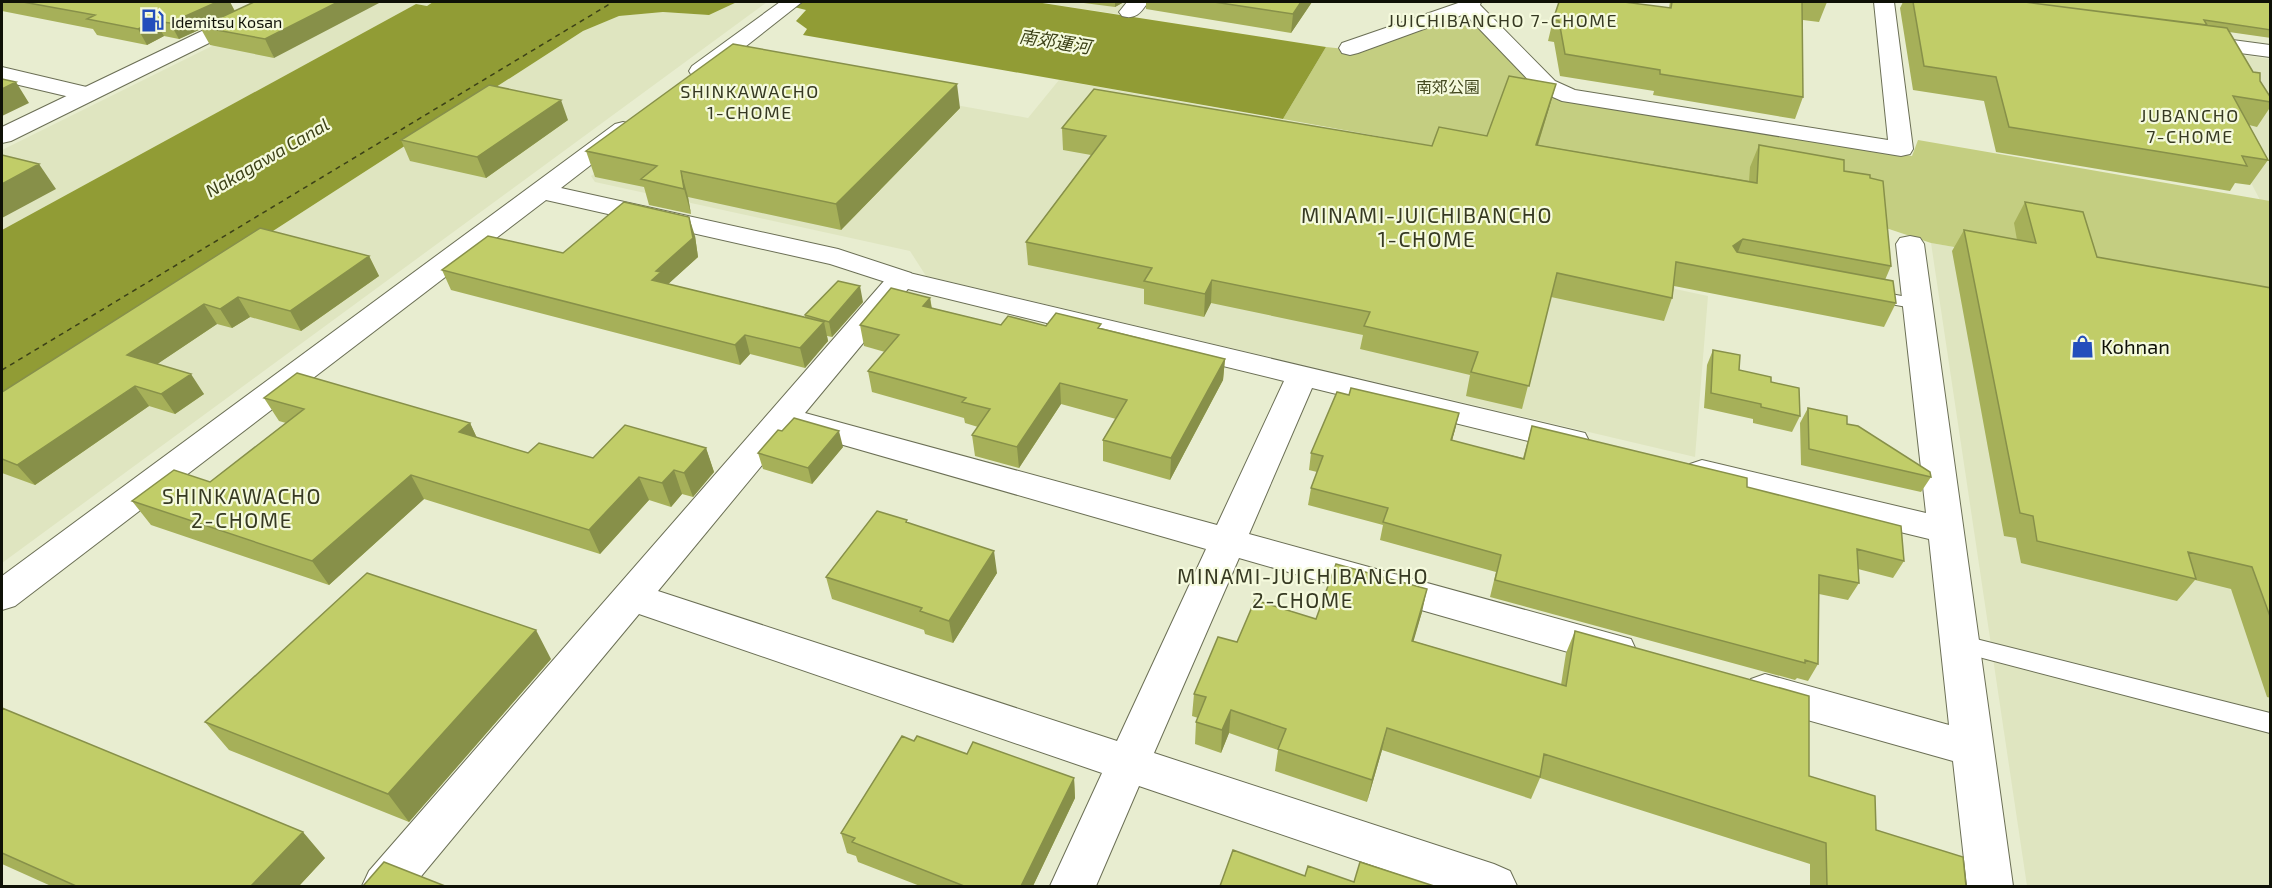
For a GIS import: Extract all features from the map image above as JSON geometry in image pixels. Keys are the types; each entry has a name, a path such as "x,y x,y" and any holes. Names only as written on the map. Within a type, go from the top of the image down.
{"street":[{"path":"2,136 277,2"},
{"path":"1350,48 1470,4 1547,86 1570,96 1901,149 1884,2"},
{"path":"683,83 785,7"},
{"path":"2180,39 2271,51"},
{"path":"2,75 87,94"},
{"path":"2,596 645,112"},
{"path":"541,191 837,257 901,279 1601,447"},
{"path":"1910,244 1990,886"},
{"path":"385,886 901,279"},
{"path":"1073,886 1302,376"},
{"path":"783,417 1652,660"},
{"path":"1670,464 1946,530"},
{"path":"631,597 1494,886"},
{"path":"1732,682 1973,749"}],"lane":[{"path":"1849,291 1918,304"},
{"path":"1960,644 2271,723"}],"shaded area":[{"path":"301,2 433,2 427,6 416,4 2,230 2,150"},
{"path":"737,2 767,2 2,563 2,406 583,31 619,16 663,12 709,15"},
{"path":"1036,2 1129,2 1118,14"},
{"path":"2180,46 2270,59 2270,201 2260,200"},
{"path":"735,65 1028,118 1059,80 1432,146 1418,178 1684,229 1675,289 1708,296 1695,457 926,276 910,251 595,182 591,176"},
{"path":"1931,243 2270,302 2270,886 2027,886"}],"green space":[{"name":"南郊公園","path":"1440,23 1461,23 1479,29 1538,87 1569,100 1912,156 1918,140 2270,201 2270,302 1931,243 1889,229 1283,119 1326,47 1364,51"}],"water":[{"name":"Nakagawa Canal","path":"433,2 737,2 709,15 663,12 619,16 583,31 2,406 2,230 416,4 427,6"},
{"name":"南郊運河","path":"774,2 1036,2 1326,47 1283,119 803,35 807,29 796,21 806,10"}],"building":[{"path":"23,2 217,2 170,23 155,21 138,29 87,19 95,15"},
{"path":"254,2 338,2 265,39 200,27"},
{"path":"1214,2 1301,2 1293,14"},
{"path":"1559,2 1624,2 1671,8 1672,2 1802,2 1803,97 1660,74 1660,70 1565,54 1559,21 1553,20"},
{"path":"1913,2 2025,2 2227,28 2253,72 2260,73 2260,81 2271,98 2271,102 2233,96 2268,160 2242,156 2247,166 2009,127 1996,77 1924,66"},
{"path":"2025,2 2271,2 2271,30 2204,20 2207,25"},
{"path":"733,44 957,84 836,204 681,171 684,189 641,179 657,166 586,151"},
{"path":"1509,76 1556,84 1536,145 1757,183 1759,145 1844,160 1844,171 1870,175 1870,178 1883,181 1891,266 1743,239 1733,246 1737,252 1893,281 1896,303 1676,262 1672,298 1557,273 1529,386 1471,372 1478,352 1364,326 1370,312 1212,280 1205,294 1144,281 1152,268 1026,242 1106,136 1062,128 1094,89 1432,146 1439,127 1487,136"},
{"path":"2,79 16,82 2,89"},
{"path":"489,85 561,100 477,157 401,140"},
{"path":"2,155 39,164 2,184"},
{"path":"624,202 689,217 693,238 656,271 661,272 652,280 824,322 800,348 745,335 735,345 442,270 488,236 563,253"},
{"path":"2025,202 2083,212 2097,257 2271,288 2271,619 2252,567 2188,552 2196,579 2037,541 2033,516 2020,513 1964,230 2036,243"},
{"path":"260,228 369,256 290,311 238,297 220,309 204,304 127,355 191,374 161,394 135,386 17,465 2,459 2,392"},
{"path":"838,281 860,286 829,322 805,315"},
{"path":"891,288 930,298 923,306 1001,325 1008,316 1046,326 1056,313 1101,324 1098,328 1225,359 1171,458 1103,440 1127,400 1060,383 1017,447 972,435 990,409 962,402 966,398 868,371 899,335 860,325"},
{"path":"1713,350 1740,355 1739,370 1771,377 1771,382 1799,388 1800,416 1761,407 1761,404 1711,393"},
{"path":"297,373 470,423 459,432 528,453 539,443 593,458 625,425 706,448 684,473 674,470 662,483 639,477 589,530 411,475 312,561 132,501 174,470 210,482 304,409 264,398"},
{"path":"1351,388 1459,413 1451,440 1524,459 1532,426 1747,478 1747,487 1901,526 1904,561 1857,549 1859,583 1819,575 1818,664 1805,660 1805,663 1495,580 1501,555 1383,522 1388,508 1311,488 1323,456 1311,453 1337,392 1349,395"},
{"path":"1808,408 1847,416 1847,424 1858,426 1930,472 1931,477 1809,449"},
{"path":"794,418 839,431 808,468 758,453 778,430 782,431"},
{"path":"877,511 994,551 949,621 920,611 922,608 826,577"},
{"path":"1336,564 1427,589 1412,641 1566,686 1575,631 1809,696 1809,776 1875,796 1876,830 1963,857 1966,886 1827,886 1826,843 1544,754 1540,777 1387,728 1372,780 1278,749 1286,729 1231,710 1222,730 1196,722 1206,697 1194,694 1218,637 1237,642 1255,600 1316,619"},
{"path":"367,573 536,630 388,794 205,722"},
{"path":"2,708 303,832 251,886 76,886 2,853"},
{"path":"902,736 914,741 917,736 967,754 973,742 1074,778 1021,886 964,886 852,842 855,838 841,833"},
{"path":"1233,850 1305,876 1308,866 1354,882 1360,862 1434,886 1220,886"},
{"path":"384,862 445,886 363,886"}],"ferry route":[{"path":"2,370 613,2"}],"place":[{"name":"Idemitsu Kosan","path":"153,21"},
{"name":"Kohnan","path":"2083,346"}],"district":[{"name":"JUICHIBANCHO 7-CHOME","path":"1503,20"},
{"name":"SHINKAWACHO 1-CHOME","path":"750,101"},
{"name":"JUBANCHO 7-CHOME","path":"2190,125"},
{"name":"MINAMI-JUICHIBANCHO 1-CHOME","path":"1427,226"},
{"name":"SHINKAWACHO 2-CHOME","path":"242,507"},
{"name":"MINAMI-JUICHIBANCHO 2-CHOME","path":"1303,587"}]}
